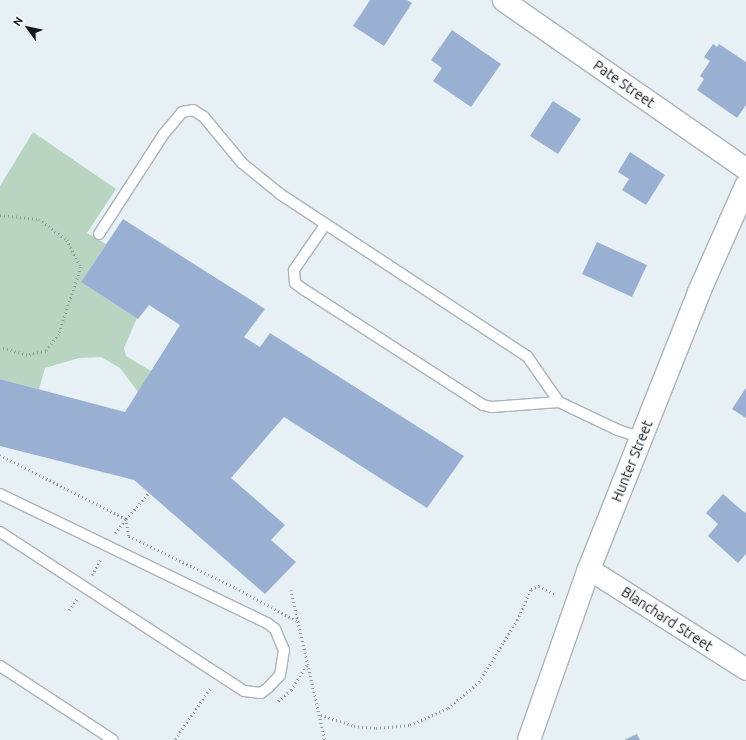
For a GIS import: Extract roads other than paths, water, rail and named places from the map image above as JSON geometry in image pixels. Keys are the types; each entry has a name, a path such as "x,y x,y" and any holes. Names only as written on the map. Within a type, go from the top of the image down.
{"street":[{"name":"Pate Street","path":"503,0 746,169"},
{"name":"Hunter Street","path":"529,740 589,569 700,292 746,186"},
{"name":"Blanchard Street","path":"589,569 746,669"}],"lane":[{"path":"99,234 163,135 182,112 193,110 204,117 242,163 280,194 325,225 527,356 559,402"},
{"path":"325,225 294,270 296,282 303,289 483,405 492,407 559,402 618,430 641,438"},
{"path":"0,494 267,623 275,629 284,650 280,675 270,687 261,692 244,691 0,532"},
{"path":"0,666 113,740"}]}
